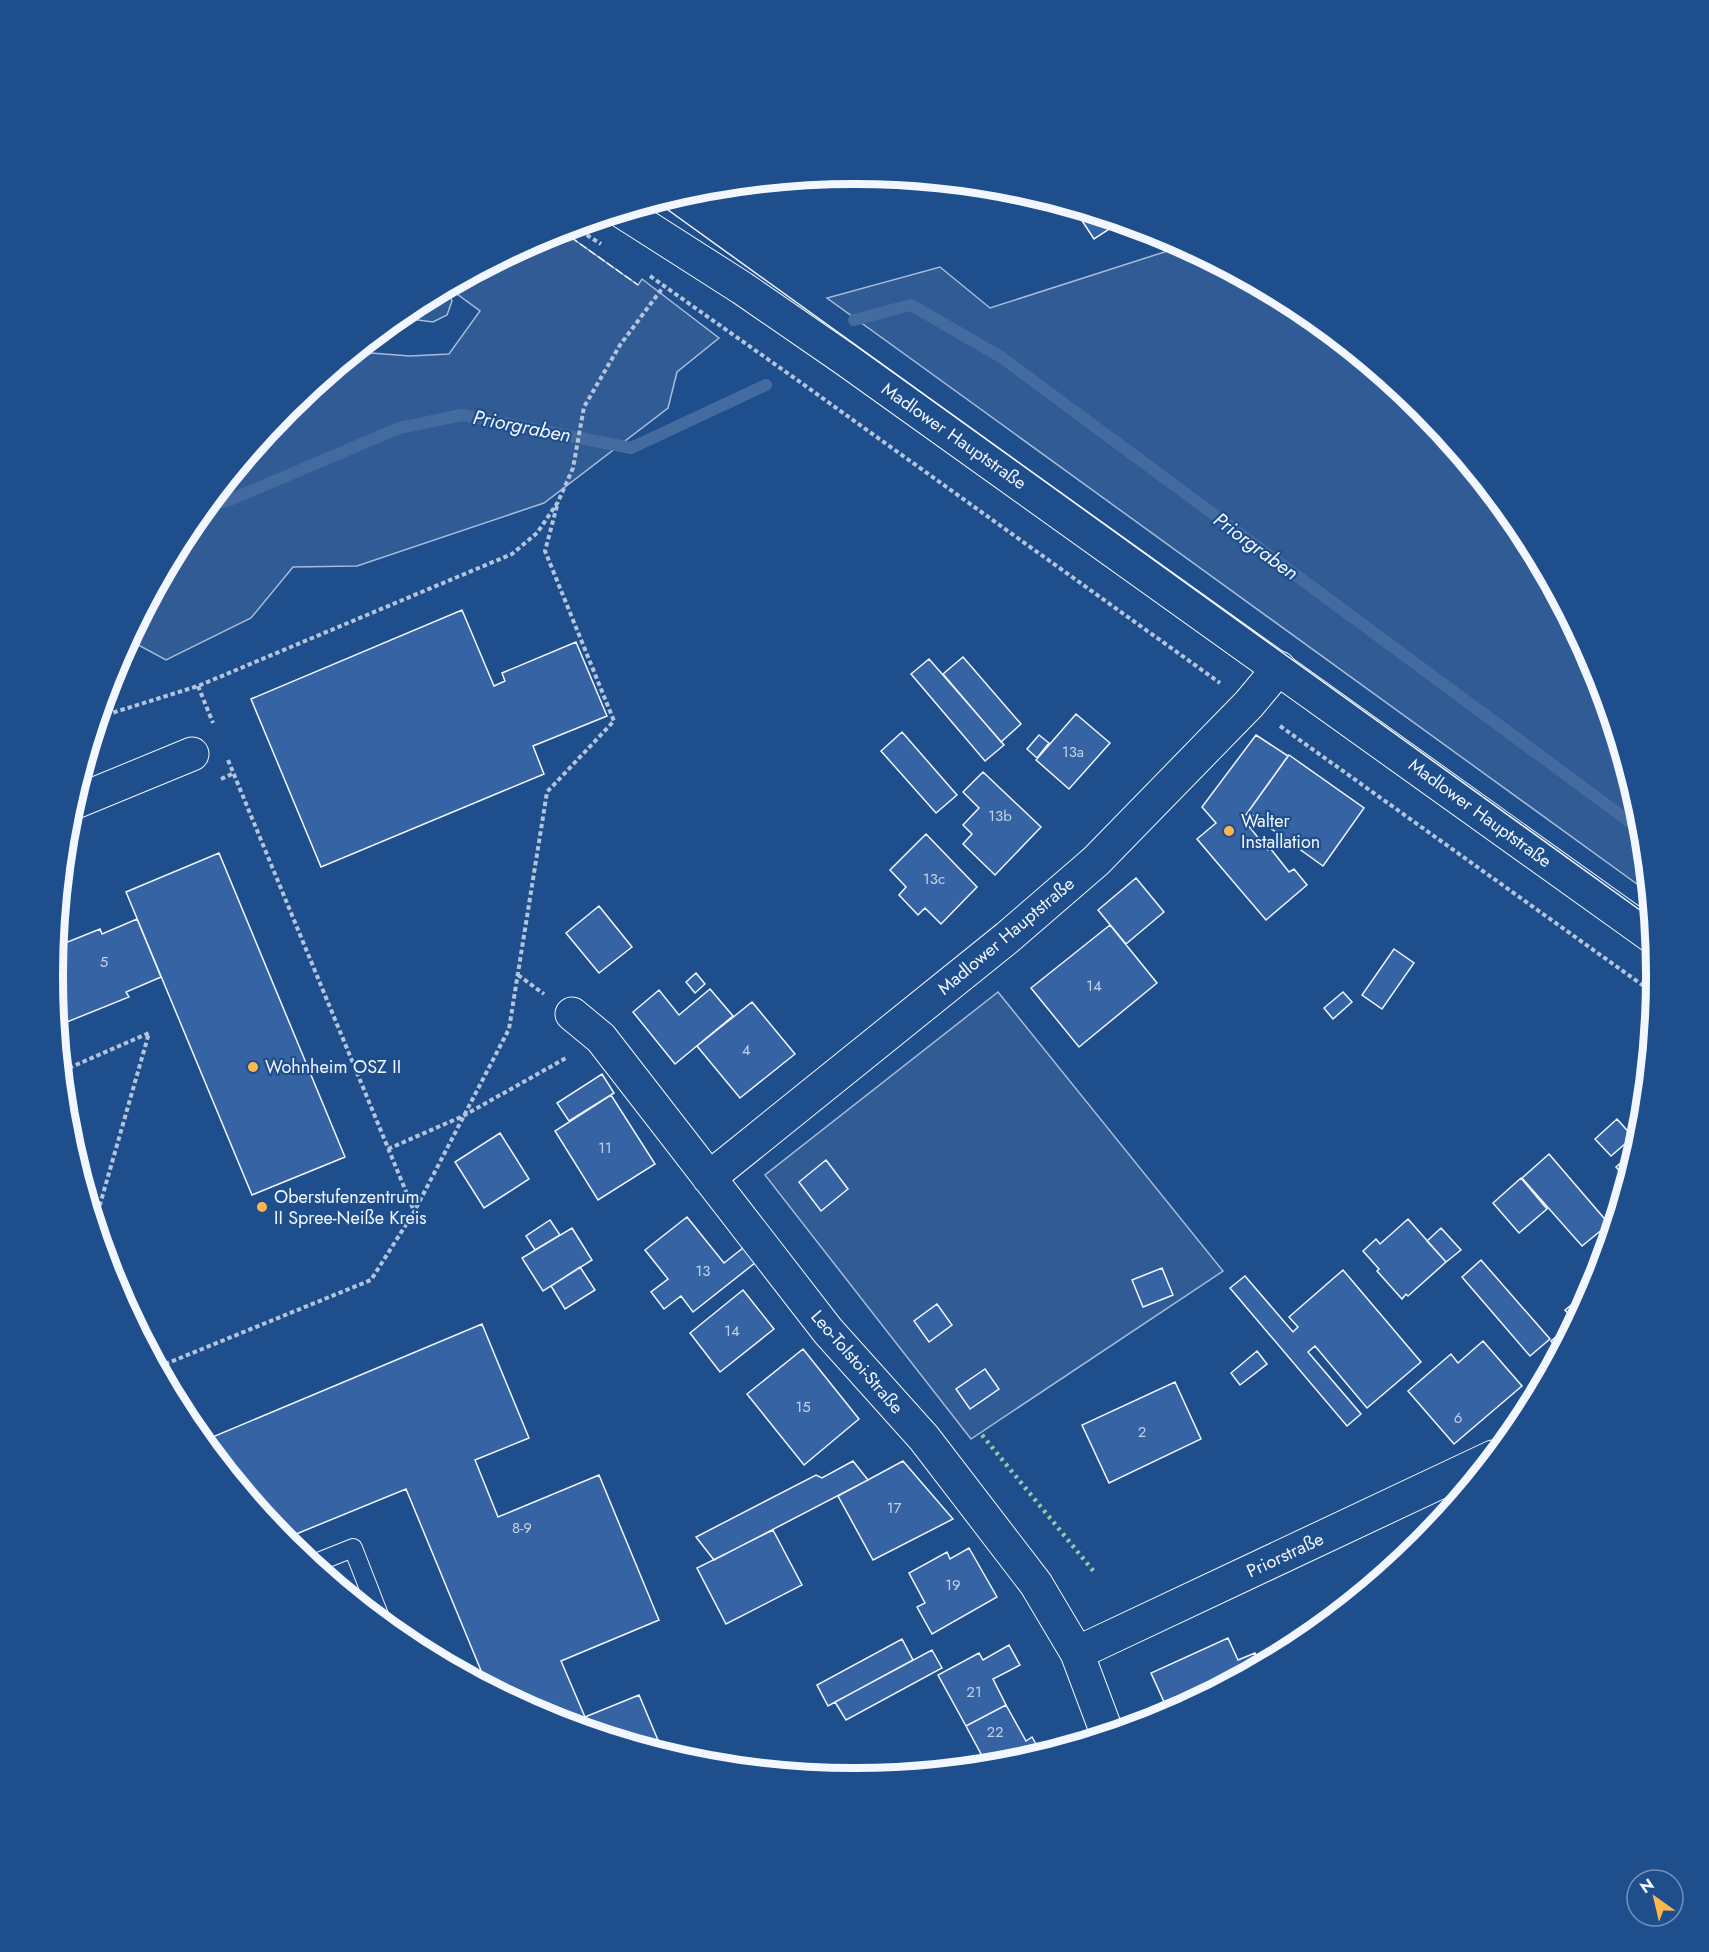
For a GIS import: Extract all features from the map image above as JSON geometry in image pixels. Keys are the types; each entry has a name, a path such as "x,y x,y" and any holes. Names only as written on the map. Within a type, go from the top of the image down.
{"street":[{"name":"Madlower Hauptstraße","path":"631,217 742,288 845,359 1644,931"},
{"name":"Madlower Hauptstraße","path":"709,1178 1008,938 1096,861 1249,704 1279,668"},
{"path":"83,799 192,754"},
{"name":"Leo-Tolstoi-Straße","path":"572,1014 602,1038 828,1331 924,1438 1036,1584 1077,1653 1105,1726"},
{"name":"Priorstraße","path":"1077,1653 1477,1464"}],"lane":[{"path":"322,1561 353,1548 375,1606"}],"path":[{"path":"165,1364 371,1280 414,1212 508,1029 547,792 614,721 545,551 558,502 573,468 584,407 620,345 664,286 1646,987"},
{"path":"108,714 198,686 512,554 537,533 558,502"},
{"path":"198,686 216,730"},
{"path":"225,752 414,1212"},
{"path":"69,1068 149,1033 99,1209"},
{"path":"388,1149 463,1116 602,1038"}],"shaded area":[{"path":"571,238 638,285 642,279 719,338 677,372 668,408 544,503 357,566 293,567 251,618 166,660 137,644 169,580 196,536 259,454 295,416 333,381 371,353 410,356 449,354 480,311 456,293 504,266"},
{"path":"1169,250 1205,266 1294,318 1376,381 1450,454 1513,536 1540,580 1586,673 1604,722 1631,822 1640,886 827,298 940,267 990,308"},
{"path":"451,296 452,301 447,315 433,322 413,319"},
{"path":"998,992 1223,1271 971,1439 765,1175"}],"building":[{"path":"1080,218 1111,228 1094,239"},
{"path":"462,610 494,686 505,681 502,673 576,642 607,716 533,746 544,774 321,867 251,699"},
{"path":"963,657 1021,724 1001,742 943,674"},
{"path":"929,659 1004,745 985,761 911,674"},
{"path":"1076,714 1110,743 1069,789 1036,760"},
{"path":"902,732 957,795 936,813 881,751"},
{"path":"1039,735 1049,743 1037,758 1027,749"},
{"name":"Walter Installation","path":"1256,735 1288,756 1243,819 1289,872 1294,869 1307,885 1266,920 1197,839 1216,823 1202,807"},
{"path":"1289,755 1364,808 1323,866 1248,812"},
{"path":"983,772 1041,827 995,875 963,844 972,834 963,825 979,808 963,792"},
{"path":"926,834 977,887 941,924 925,908 918,915 899,895 906,887 890,870"},
{"name":"Wohnheim OSZ II","path":"219,853 345,1157 252,1195 126,892"},
{"path":"1136,878 1164,912 1126,944 1098,910"},
{"path":"599,906 632,947 599,973 566,933"},
{"path":"137,919 161,977 126,992 129,997 65,1023 64,943 100,929 102,934"},
{"path":"1110,925 1157,983 1079,1047 1031,988"},
{"path":"1394,949 1414,963 1382,1009 1362,995"},
{"path":"696,973 705,984 695,993 686,982"},
{"path":"710,989 733,1016 675,1064 633,1012 659,990 679,1015"},
{"path":"1343,992 1352,1002 1333,1019 1324,1008"},
{"path":"752,1002 795,1054 740,1098 697,1046"},
{"path":"602,1074 614,1093 569,1121 557,1103"},
{"path":"611,1095 655,1164 598,1200 555,1131"},
{"path":"1617,1119 1630,1134 1628,1141 1611,1156 1595,1139"},
{"path":"500,1133 529,1179 484,1208 455,1162"},
{"path":"1549,1154 1607,1221 1605,1227 1582,1246 1522,1178"},
{"path":"826,1160 848,1189 821,1211 799,1182"},
{"path":"1624,1160 1621,1172 1616,1167"},
{"path":"1521,1178 1547,1209 1519,1233 1493,1203"},
{"path":"687,1217 724,1263 748,1244 760,1259 693,1312 681,1296 664,1309 651,1292 668,1279 645,1250"},
{"path":"1408,1219 1446,1262 1402,1299 1363,1251 1376,1239 1380,1244"},
{"path":"550,1220 560,1235 535,1250 526,1236"},
{"path":"572,1228 592,1260 543,1291 522,1258"},
{"path":"1441,1228 1461,1250 1446,1262 1427,1241"},
{"path":"1481,1260 1550,1339 1530,1356 1462,1277"},
{"path":"580,1267 595,1290 565,1309 551,1286"},
{"path":"1162,1268 1173,1295 1143,1307 1132,1280"},
{"path":"1343,1270 1421,1362 1367,1408 1315,1346 1308,1352 1361,1414 1347,1426 1230,1288 1245,1276 1293,1332 1298,1327 1289,1317"},
{"path":"743,1290 774,1329 720,1372 690,1333"},
{"path":"1575,1302 1569,1315 1565,1310"},
{"path":"937,1304 952,1325 929,1342 914,1321"},
{"path":"482,1324 529,1438 475,1460 498,1517 599,1475 659,1620 561,1661 585,1717 639,1695 659,1743 552,1707 482,1674 406,1489 294,1535 259,1498 212,1437"},
{"path":"1560,1333 1554,1345 1551,1341"},
{"path":"1483,1341 1522,1386 1454,1444 1408,1391 1451,1354 1458,1363"},
{"path":"803,1349 859,1419 804,1465 747,1394"},
{"path":"1257,1351 1267,1364 1240,1385 1231,1373"},
{"path":"985,1369 999,1389 970,1409 956,1389"},
{"path":"1175,1382 1201,1439 1109,1483 1082,1425"},
{"path":"853,1461 868,1480 714,1560 696,1537 816,1475 822,1478"},
{"path":"903,1461 953,1519 873,1560 838,1496"},
{"path":"773,1530 802,1585 726,1624 697,1568"},
{"path":"969,1548 997,1597 932,1634 917,1607 925,1603 909,1573 947,1552 950,1559"},
{"path":"1228,1638 1238,1660 1255,1653 1257,1657 1205,1686 1165,1704 1151,1673"},
{"path":"902,1639 913,1660 828,1706 817,1685"},
{"path":"1009,1645 1020,1665 993,1679 1006,1705 966,1726 938,1675 979,1653 983,1660"},
{"path":"932,1650 942,1668 846,1720 835,1702"},
{"path":"1006,1705 1026,1741 1032,1737 1037,1746 983,1757 966,1726"}],"waterway":[{"name":"Priorgraben","path":"854,320 911,305 1001,357 1631,823"},
{"name":"Priorgraben","path":"221,502 399,428 462,415 631,448 766,385"}],"tram line":[{"path":"665,208 1643,912"}],"hedge":[{"path":"982,1435 1095,1573"}],"fence":[{"path":"571,238 638,285"}],"place":[{"name":"Walter Installation","path":"1229,831"},
{"name":"Wohnheim OSZ II","path":"253,1067"},
{"name":"Oberstufenzentrum II Spree-Neiße Kreis","path":"262,1207"}]}
